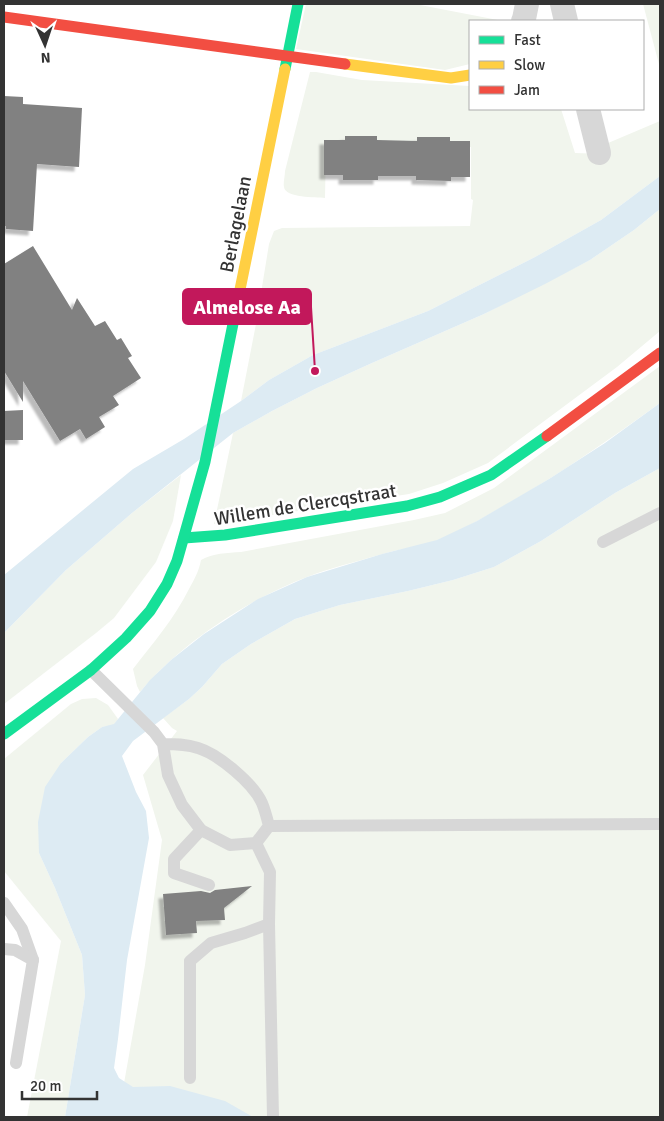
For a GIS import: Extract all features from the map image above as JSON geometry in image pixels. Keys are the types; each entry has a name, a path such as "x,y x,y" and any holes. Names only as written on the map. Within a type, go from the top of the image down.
{"street":[{"name":"Berlagelaan","path":"184,538 205,462 298,4"},
{"path":"523,20 527,4"},
{"path":"562,4 566,20"},
{"path":"4,17 451,78 469,75"},
{"path":"588,110 599,153"},
{"name":"Willem de Clercqstraat","path":"184,538 225,535 398,508 440,497 490,475 507,464 660,353"},
{"path":"4,734 91,670 126,638 150,611 167,584 184,538"}],"lane":[{"path":"603,542 660,513"},
{"path":"91,670 154,732 162,744 168,775 182,805 201,830 230,845 256,844"},
{"path":"162,744 181,744 208,752 245,778 262,803 269,826"},
{"path":"269,826 660,824"},
{"path":"256,844 269,826"},
{"path":"201,830 174,858 174,873 209,885"},
{"path":"256,844 270,872 269,924 273,1117"},
{"path":"4,903 22,929 33,960 16,1064"},
{"path":"190,1078 190,961 211,943 269,924"},
{"path":"4,949 15,950 33,960"}],"shaded area":[{"path":"306,4 415,4 498,20 469,20 469,64 445,70 296,49"},
{"path":"643,4 660,4 660,68"},
{"path":"310,72 362,80 469,86 469,110 561,110 575,153 604,154 601,146 660,121 660,176 601,220 535,257 428,311 313,355 269,380 241,401 269,244 274,231 282,228 470,226 473,200 471,199 471,147 326,146 325,198 295,195 286,191 284,185 285,171"},
{"path":"660,176 660,209 634,230 590,260 484,314 317,388 233,433 132,513 66,570 4,633 4,575 133,469 184,439 269,380 313,355 428,311 535,257 601,220"},
{"path":"660,209 660,331 617,367 488,463 443,483 409,494 214,524 233,433 317,388 484,314 590,260 634,230"},
{"path":"660,366 660,403 543,483 478,520 438,540 325,571 261,598 195,640 156,674 140,692 133,669 177,610 194,579 201,560 225,553 241,552 445,513 494,488"},
{"path":"660,403 660,468 615,493 541,541 494,567 453,580 340,605 295,619 251,644 222,664 189,699 133,741 122,756 136,792 146,811 149,838 127,960 114,1068 119,1078 133,1087 170,1086 225,1101 253,1117 65,1117 85,995 82,955 39,853 38,822 45,787 61,763 88,737 102,727 114,724 150,680 171,660 204,634 258,599 307,577 382,554 437,540 477,521 549,479 605,443"},
{"path":"660,468 660,1117 118,1117 145,965 162,840 143,775 177,731 163,718 189,699 222,664 251,644 295,619 340,605 453,580 494,567 541,541 615,493"},
{"path":"181,475 173,521 156,562 114,618 4,704 4,633 66,570 132,513"},
{"path":"96,698 108,705 118,719 114,725 102,727 88,737 61,763 39,853 82,955 85,995 65,1117 27,1117 61,941 4,871 4,759 71,704 82,699"}],"building":[{"path":"4,96 23,97 23,104 82,108 79,167 37,164 33,231 6,229 6,226 4,226"},
{"path":"345,136 377,136 377,140 417,141 417,137 450,137 450,141 470,141 470,177 451,177 451,181 416,180 416,176 378,176 378,180 343,180 343,175 324,175 324,140 345,140"},
{"path":"33,246 72,310 77,298 95,326 105,321 117,340 121,338 132,356 128,358 141,378 113,396 119,405 99,417 105,427 86,439 80,429 60,441 23,381 23,402 4,371 4,264"},
{"path":"23,410 23,440 4,440 4,411"},
{"path":"252,886 224,908 225,920 196,921 197,933 166,935 163,894 201,891 210,893 215,890"}],"traffic: fast":[{"path":"285,69 298,4"},
{"path":"4,734 91,670 126,638 150,611 167,584 177,561 205,462 235,314"},
{"path":"184,538 225,535 407,506 440,497 491,475 547,436"}],"traffic: slow":[{"path":"345,64 451,78 469,75"},
{"path":"235,314 285,69"}],"traffic: jam":[{"path":"4,17 345,64"},
{"path":"547,436 660,353"}],"place":[{"name":"Almelose Aa","path":"315,371"}]}
